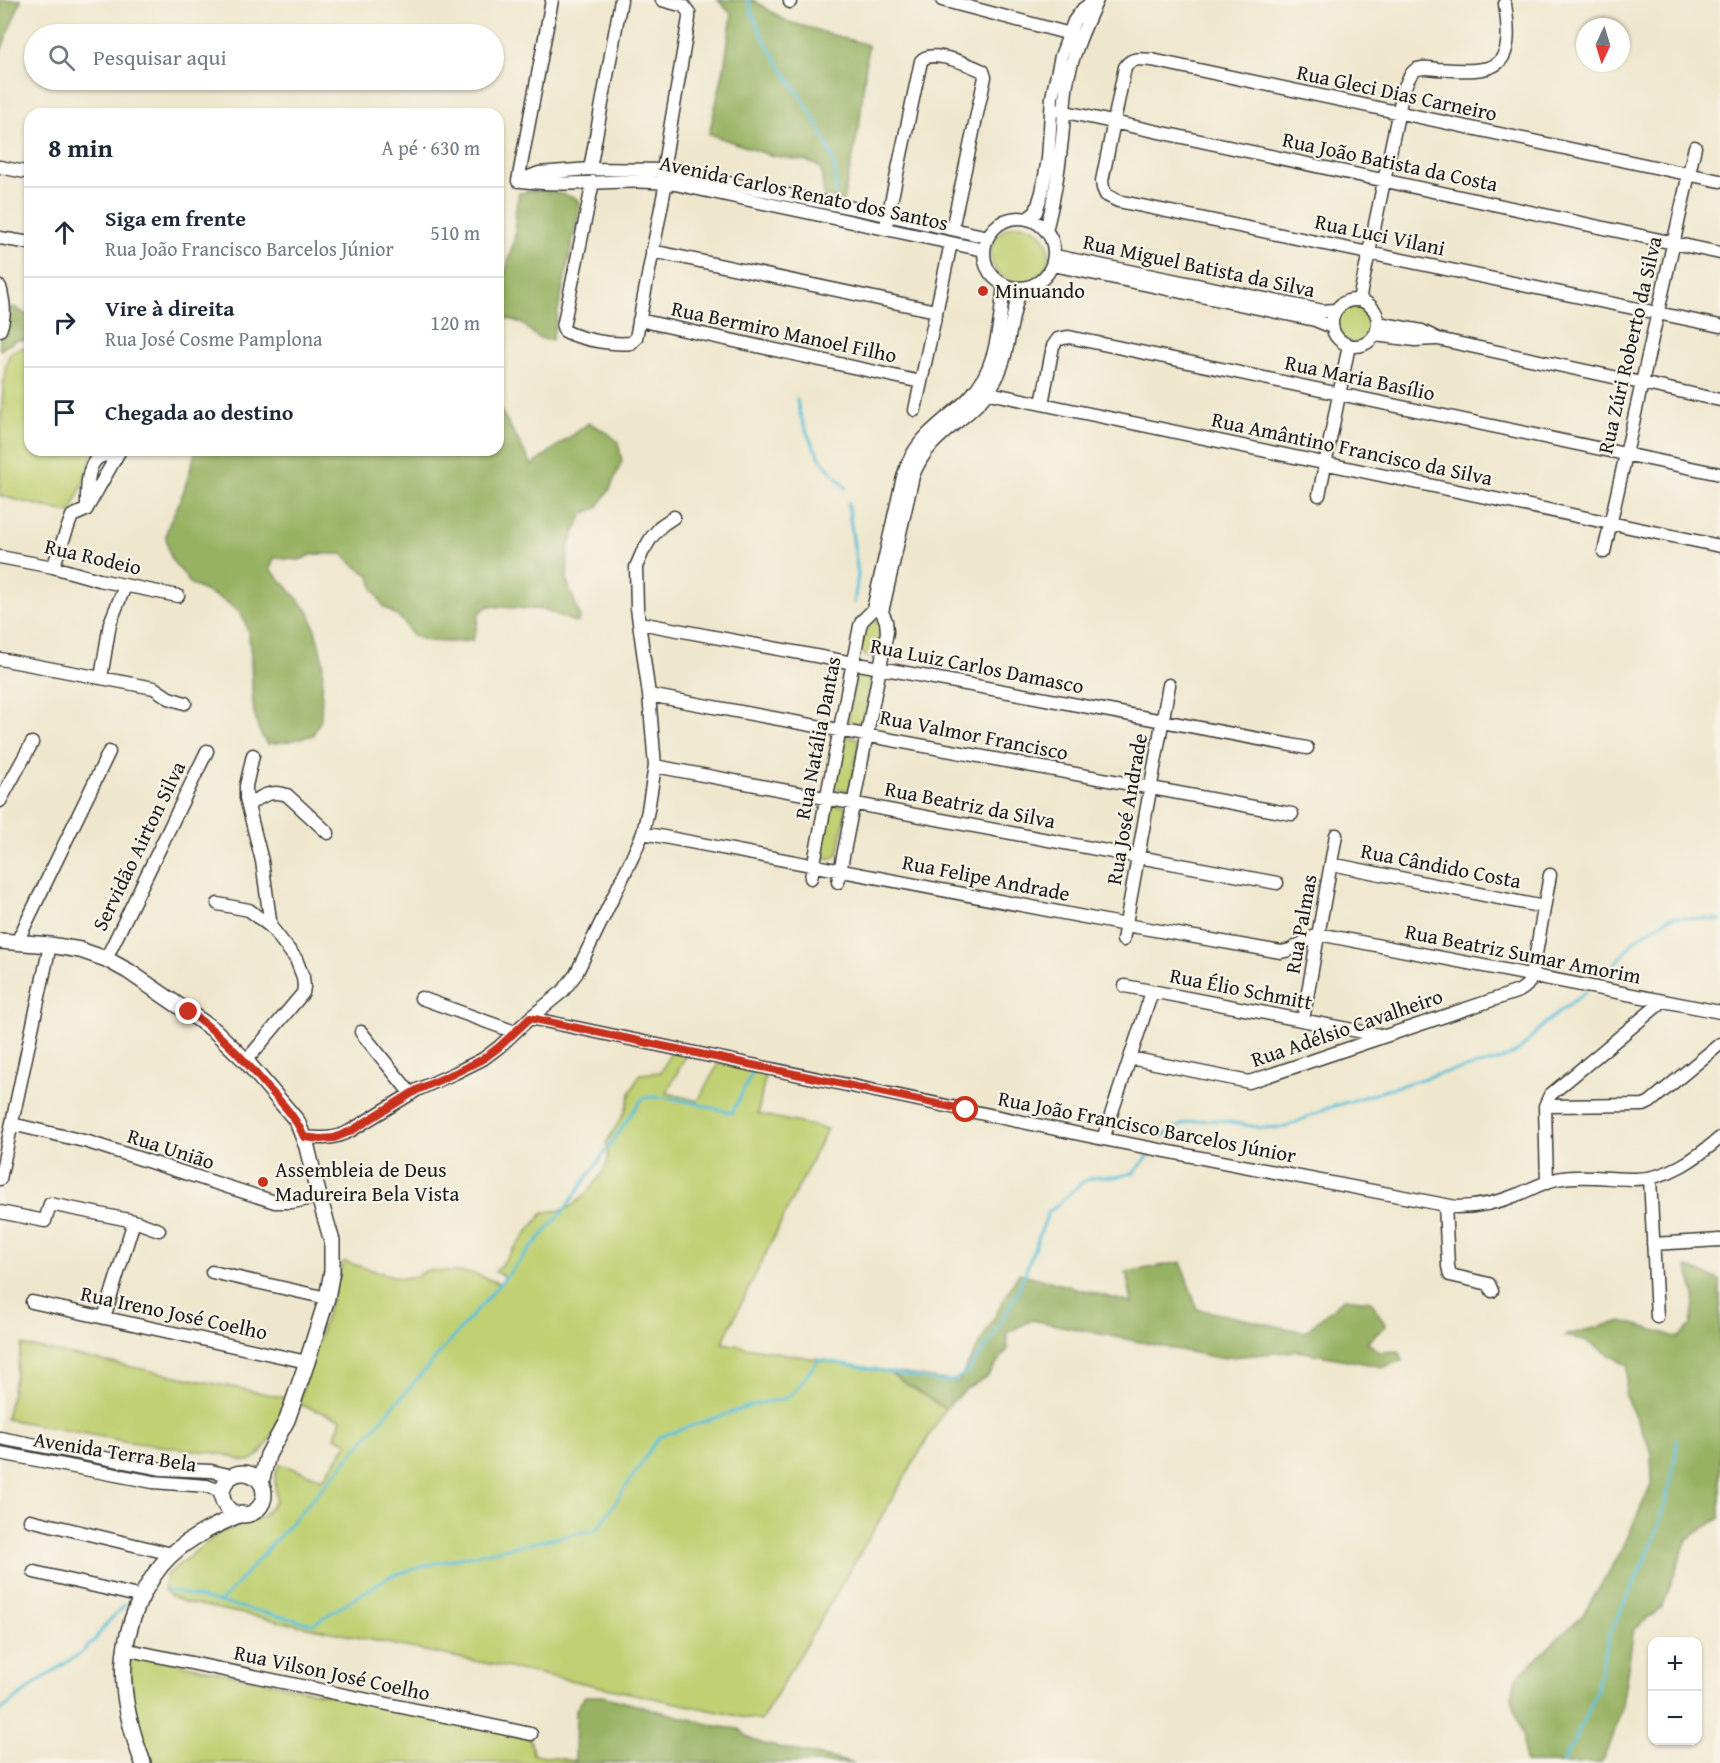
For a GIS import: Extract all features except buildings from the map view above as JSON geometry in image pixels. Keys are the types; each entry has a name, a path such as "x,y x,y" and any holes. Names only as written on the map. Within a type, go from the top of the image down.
{"main road":[{"path":"0,941 80,950 106,959 128,971 207,1024 246,1061 297,1121 304,1137 333,1251 327,1298 286,1420 268,1455 261,1482 264,1494 261,1505 253,1512 241,1514 209,1529 172,1554 158,1569 142,1597 128,1630 124,1649 127,1715 143,1763"},
{"path":"209,1529 223,1497 224,1486 238,1474 253,1469 268,1455"},
{"path":"238,1474 256,1477 261,1482"},
{"path":"223,1497 231,1510 241,1514"}],"street":[{"path":"518,181 552,0"},
{"path":"590,169 621,0"},
{"path":"593,182 563,323 565,331 573,335 614,344 631,343 636,338 652,251 689,18 689,13 684,6 662,0"},
{"path":"942,0 1081,37"},
{"path":"1027,219 1036,212 1042,192 1057,70 1068,34 1078,15 1096,0"},
{"path":"1046,231 1056,192 1070,71 1096,0"},
{"path":"1359,300 1403,91 1414,71 1422,68 1488,69 1500,63 1507,49 1509,30 1505,4"},
{"path":"885,228 920,66 924,57 928,56 970,65 983,71 984,85 952,229"},
{"name":"Rua Gleci Dias Carneiro","path":"1113,123 1127,63 1136,59 1152,60 1720,181"},
{"name":"Rua João Batista da Costa","path":"1052,109 1720,253"},
{"name":"Rua Luci Vilani","path":"1113,123 1102,181 1106,195 1112,199 1720,326"},
{"name":"Rua Zúri Roberto da Silva","path":"1604,552 1695,147"},
{"path":"0,167 24,172"},
{"name":"Avenida Carlos Renato dos Santos","path":"518,181 539,173 590,169 664,176 888,215 988,237"},
{"name":"Avenida Carlos Renato dos Santos","path":"518,181 541,184 650,180 664,176 984,250"},
{"path":"1018,218 1038,223 1046,231 1054,247 1054,260 1044,279 1037,284 1021,289 1004,285 988,271 984,250 993,230 1009,219 1018,218"},
{"path":"0,238 24,242"},
{"path":"915,410 951,243"},
{"path":"652,251 936,311"},
{"name":"Rua Miguel Batista da Silva","path":"1054,260 1323,311 1335,310"},
{"name":"Rua Miguel Batista da Silva","path":"1054,260 1316,320 1332,327"},
{"path":"982,392 997,344 1004,285"},
{"path":"0,288 5,310 0,330"},
{"path":"839,876 887,628 878,611 913,476 930,445 998,376 1004,362 1015,306 1021,289"},
{"path":"1359,300 1372,308 1376,315 1376,329 1364,344 1349,345 1338,339 1332,327 1332,318 1335,310 1346,302 1359,300"},
{"name":"Rua Bermiro Manoel Filho","path":"639,320 921,382"},
{"path":"1376,329 1415,340 1438,339 1720,400"},
{"name":"Rua Maria Basílio","path":"1042,404 1053,346 1058,339 1063,337 1720,474"},
{"path":"1319,495 1349,345"},
{"name":"Rua Amântino Francisco da Silva","path":"982,392 1720,546"},
{"path":"53,567 72,516 87,510 117,456"},
{"path":"304,1137 327,1139 342,1135 411,1094 483,1059 563,991 576,974 643,833 652,792 655,766 649,694 635,589 636,567 651,538 662,525 674,517"},
{"name":"Rua Rodeio","path":"0,557 178,596"},
{"path":"101,678 110,623 125,586"},
{"name":"Rua Natália Dantas","path":"812,871 862,621 878,611"},
{"name":"Rua Luiz Carlos Damasco","path":"640,623 1307,748"},
{"path":"0,659 154,688 169,698 185,703"},
{"name":"Rua José Andrade","path":"1123,940 1169,685"},
{"name":"Rua Valmor Francisco","path":"649,694 1292,814"},
{"path":"0,801 32,743"},
{"name":"Servidão Airton Silva","path":"106,959 207,751"},
{"path":"20,942 109,752"},
{"path":"253,754 246,786 246,798 262,861 271,927"},
{"name":"Rua Beatriz da Silva","path":"655,766 1277,883"},
{"path":"248,806 261,797 280,792 287,795 328,833"},
{"path":"20,942 92,804"},
{"name":"Rua Felipe Andrade","path":"643,833 812,871 1281,952 1290,950 1319,934"},
{"name":"Rua Palmas","path":"1303,1020 1336,835"},
{"name":"Rua Cândido Costa","path":"1331,864 1544,907"},
{"path":"1532,975 1550,875"},
{"path":"218,904 249,910 271,927 296,959 303,977 303,993 246,1061"},
{"name":"Rua Beatriz Sumar Amorim","path":"1319,934 1720,1012"},
{"path":"0,1179 50,945"},
{"name":"Rua Adélsio Cavalheiro","path":"1130,1058 1249,1082 1519,991 1530,982 1532,975"},
{"name":"Rua Élio Schmitt","path":"1125,986 1385,1036"},
{"path":"1103,1138 1152,992"},
{"path":"421,998 515,1032"},
{"path":"1546,1183 1545,1106 1550,1095 1663,1001"},
{"name":"Rua João Francisco Barcelos Júnior","path":"530,1018 1103,1138 1464,1207 1484,1206 1554,1180 1571,1177 1650,1178 1678,1168 1720,1138"},
{"path":"1341,1051 1348,1036 1346,1028"},
{"path":"361,1032 411,1094"},
{"path":"1545,1106 1644,1106 1720,1044"},
{"name":"Rua União","path":"12,1124 88,1142 275,1202 292,1202 319,1197"},
{"path":"1650,1178 1657,1317"},
{"path":"0,1212 45,1221 50,1204 135,1221 159,1230"},
{"path":"1445,1205 1450,1275 1488,1284 1492,1291"},
{"path":"104,1318 135,1221"},
{"path":"1653,1244 1714,1240 1720,1229"},
{"path":"212,1272 327,1298"},
{"name":"Rua Ireno José Coelho","path":"32,1302 307,1362"},
{"name":"Avenida Terra Bela","path":"0,1438 151,1467 238,1474"},
{"name":"Avenida Terra Bela","path":"0,1453 153,1482 207,1486 223,1497"},
{"path":"30,1520 172,1554"},
{"path":"34,1572 142,1597"},
{"name":"Rua Vilson José Coelho","path":"124,1649 531,1734"}],"green space":[{"path":"0,0 21,0 0,53"},
{"path":"718,0 753,0 786,21 868,45 859,128 843,201 824,196 821,168 807,161 769,155 709,134 724,69 732,15"},
{"path":"531,191 565,195 577,199 580,206 552,340 538,337 522,324 504,318 504,279 515,236 515,214 519,193"},
{"path":"1014,225 1026,225 1041,233 1049,248 1049,260 1041,275 1026,283 1014,283 999,275 991,260 991,248 999,233"},
{"path":"14,307 24,313 24,340 16,340 0,350 0,335 9,309"},
{"path":"1355,307 1368,312 1373,325 1368,338 1355,343 1342,338 1337,325 1342,312"},
{"path":"24,348 24,456 94,456 71,513 0,496 4,382 9,356 18,349"},
{"path":"504,416 532,465 589,423 608,433 618,442 622,461 610,489 597,508 583,514 568,547 567,581 580,617 577,623 546,610 489,606 479,613 472,641 428,641 413,636 402,620 383,606 373,588 370,576 342,554 314,554 299,560 274,558 270,569 308,611 323,661 321,719 313,735 268,744 260,733 255,719 250,649 244,620 234,607 190,583 171,557 166,537 194,456 504,456"},
{"path":"869,619 878,620 882,626 876,654 869,657 860,649 864,624"},
{"path":"858,670 871,671 872,675 864,720 854,724 848,720 855,673"},
{"path":"845,737 857,738 859,742 851,787 841,791 834,787 841,740"},
{"path":"831,805 844,806 846,810 838,855 830,859 821,855 828,808"},
{"path":"671,1052 686,1055 667,1093 698,1101 719,1062 766,1071 758,1114 827,1129 722,1343 887,1371 945,1409 761,1721 184,1602 172,1597 164,1590 165,1576 219,1533 263,1516 276,1501 275,1474 280,1464 323,1479 348,1443 335,1437 341,1419 298,1404 343,1262 402,1278 417,1276 427,1270 473,1273 501,1284 506,1277 495,1272 544,1212 562,1210 573,1205 599,1177 608,1160 606,1143 625,1112 631,1091 640,1074 661,1072"},
{"path":"1181,1262 1197,1309 1305,1332 1345,1298 1371,1301 1386,1326 1367,1342 1380,1352 1399,1351 1403,1360 1384,1367 1298,1351 1219,1358 1032,1320 1007,1333 1007,1350 987,1377 966,1389 945,1409 887,1371 958,1382 1019,1273 1132,1303 1126,1272"},
{"path":"1687,1267 1720,1280 1720,1518 1687,1539 1662,1608 1634,1629 1621,1711 1610,1745 1600,1763 1525,1763 1523,1738 1512,1697 1516,1678 1583,1615 1622,1550 1652,1482 1651,1454 1646,1438 1625,1396 1628,1366 1585,1340 1563,1336 1622,1321 1678,1338 1691,1325 1695,1295"},
{"path":"22,1345 287,1398 277,1425 266,1445 254,1459 247,1461 224,1454 129,1442 6,1419"},
{"path":"129,1653 530,1737 533,1754 575,1761 575,1763 152,1763 133,1706"},
{"path":"585,1696 602,1696 720,1727 739,1729 750,1739 764,1744 854,1763 575,1763 576,1710"}],"waterway":[{"path":"748,0 764,39 809,110 828,147 834,163 836,193"},
{"path":"797,399 803,423 815,449 823,462 846,488"},
{"path":"848,503 858,575 854,603"},
{"path":"1601,976 1615,964 1636,939 1667,919 1675,917 1720,920"},
{"path":"1162,1136 1183,1124 1194,1121 1218,1120 1262,1128 1286,1127 1325,1109 1438,1074 1501,1060 1520,1050 1544,1024 1587,991"},
{"path":"218,1603 332,1477 565,1209 642,1099 661,1097 732,1113 754,1069"},
{"path":"167,1590 313,1624 389,1577 427,1565 594,1530 599,1527 659,1437 756,1404 784,1399 793,1393 817,1362 822,1360 943,1382 954,1380 967,1372 992,1339 1018,1291 1048,1213 1084,1181 1097,1177 1116,1177 1134,1173 1151,1153"},
{"path":"1563,1763 1595,1695 1609,1636 1653,1542 1664,1509 1677,1439"},
{"path":"0,1711 40,1680 81,1653 125,1605"}],"place":[{"name":"Minuando","path":"983,291"},
{"name":"Assembleia de Deus Madureira Bela Vista","path":"263,1182"}],"route":[{"path":"189,1012 214,1030 246,1061 297,1121 304,1137 334,1138 351,1131 417,1090 483,1059 530,1018 966,1110"}]}
